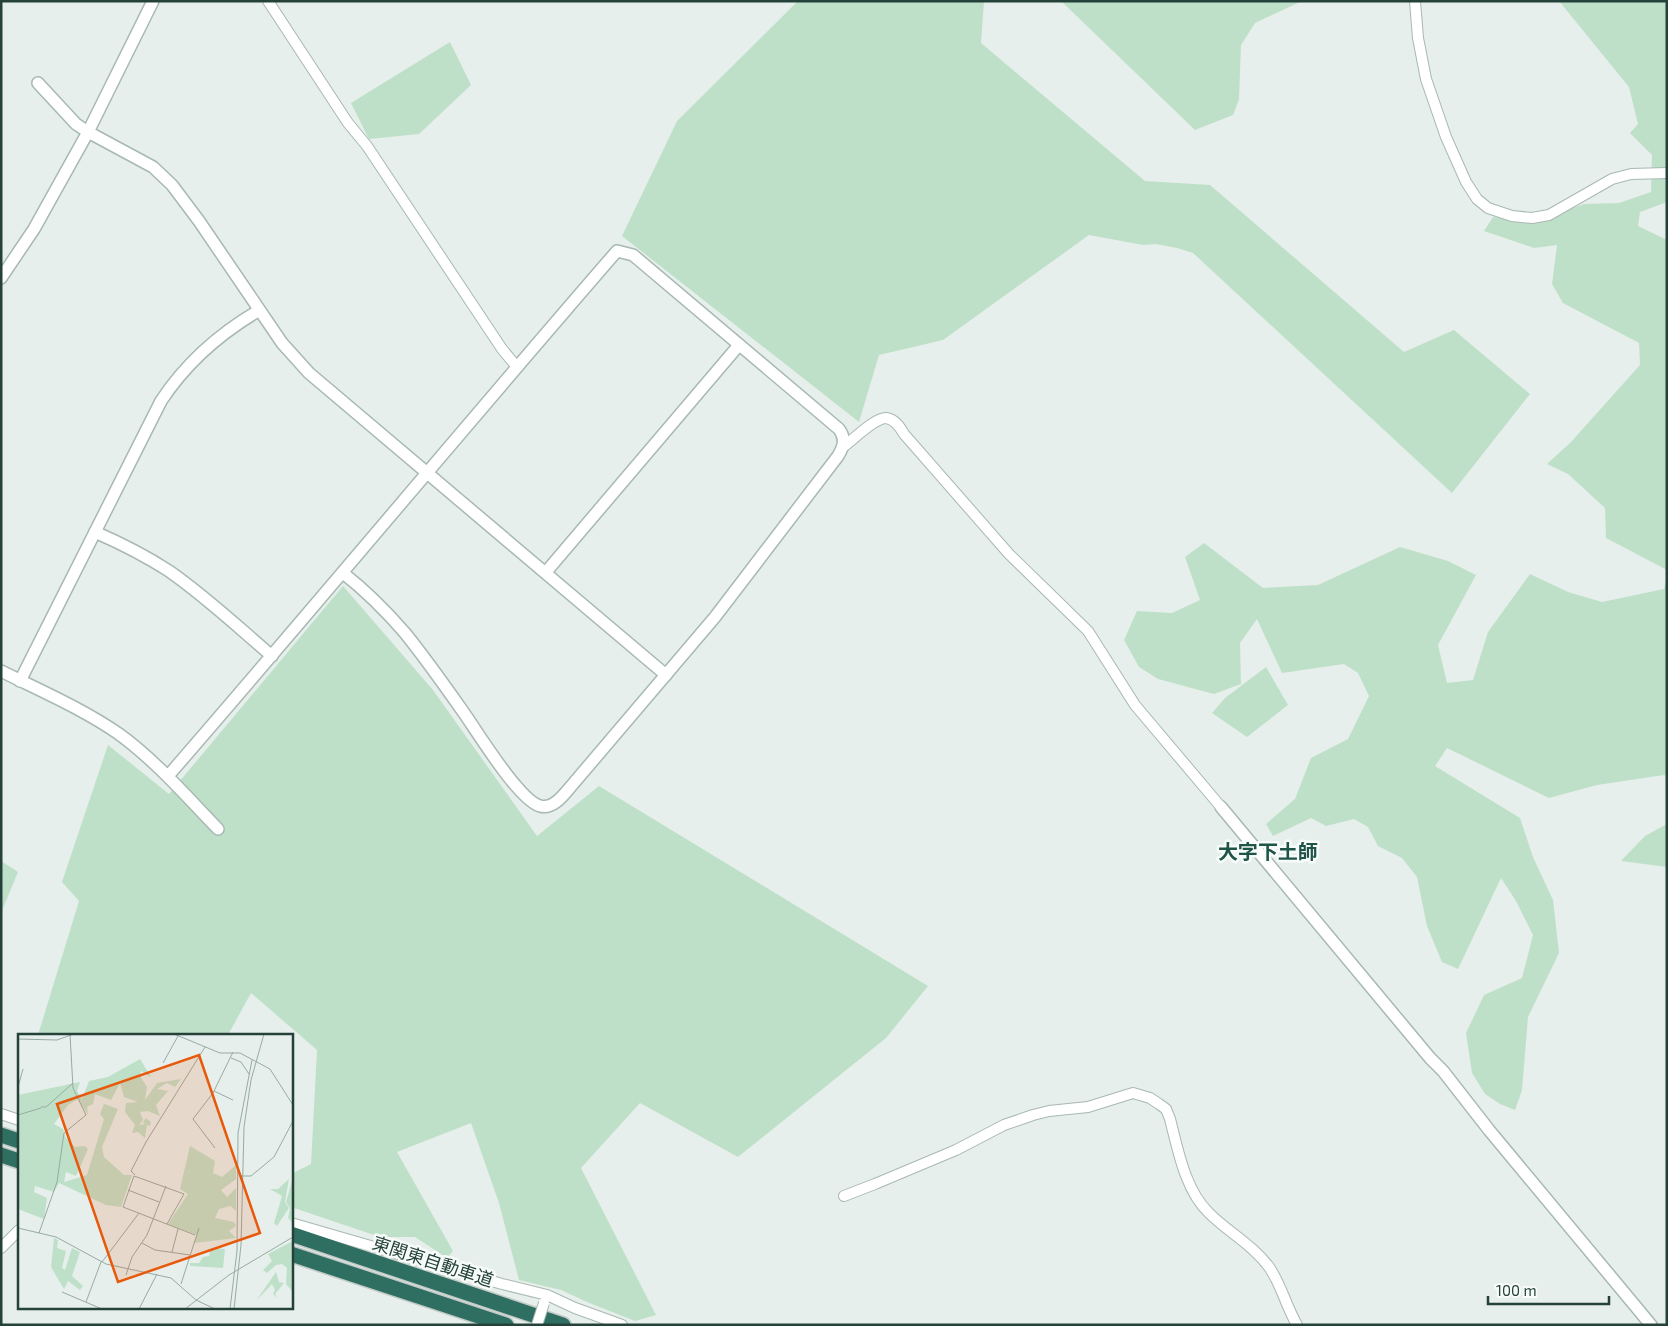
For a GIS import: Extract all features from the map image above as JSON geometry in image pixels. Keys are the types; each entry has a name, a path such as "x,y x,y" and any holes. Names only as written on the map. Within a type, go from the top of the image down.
{"highway":[{"path":"1,1135 18,1141"},
{"path":"1,1154 18,1161"},
{"name":"東関東自動車道","path":"292,1234 562,1325"},
{"path":"292,1254 506,1325"}],"street":[{"path":"1,278 34,229 88,132 153,1"},
{"path":"268,1 348,123 367,146 502,349 517,367"},
{"path":"1415,1 1418,38 1426,79 1446,137 1466,182 1477,199 1488,208 1512,216 1532,218 1548,215 1612,179 1631,174 1667,173"},
{"path":"38,84 76,124 153,167 172,185 199,221 258,311 282,343 309,372 666,675"},
{"path":"168,776 616,251 633,255 839,429 844,440 843,447 838,456 715,617 556,802 549,807 541,807 527,798 510,780 406,635 386,611 342,573"},
{"path":"20,681 149,421 175,380 194,358 258,311"},
{"path":"546,572 739,345"},
{"path":"843,447 874,422 886,418 896,422 904,434 1009,554 1088,631 1135,705 1411,1036 1443,1071 1489,1130 1651,1325"},
{"path":"95,532 167,570 188,585 272,656"},
{"path":"1,671 90,716 120,735 168,776 218,829"},
{"path":"844,1196 956,1150 1004,1125 1033,1115 1049,1111 1088,1107 1133,1093 1141,1095 1150,1098 1166,1109 1190,1184 1202,1206 1241,1239 1268,1266 1276,1277 1288,1310 1297,1325"},
{"path":"1,1114 18,1120"},
{"path":"292,1223 502,1284 622,1325"},
{"path":"1,1248 18,1231"},
{"path":"536,1325 546,1299"}],"green space":[{"path":"798,1 984,1 981,43 1145,181 1210,185 1404,352 1454,330 1530,394 1452,493 1193,253 1156,244 1143,245 1089,235 943,340 879,355 859,422 622,236 677,121"},
{"path":"1061,1 1302,1 1255,23 1241,45 1239,99 1233,115 1195,130"},
{"path":"1559,1 1667,1 1667,202 1640,212 1638,226 1667,240 1667,570 1606,538 1605,508 1568,474 1547,464 1571,442 1640,365 1639,343 1563,303 1552,284 1557,245 1534,248 1484,231 1493,217 1536,222 1584,204 1619,203 1651,192 1652,155 1630,133 1638,124 1629,87"},
{"path":"450,42 471,85 419,134 369,139 351,103"},
{"path":"1204,543 1263,588 1318,585 1400,547 1448,561 1476,575 1438,645 1447,683 1473,680 1488,632 1530,574 1568,592 1602,602 1664,589 1667,575 1667,777 1664,775 1597,785 1549,798 1447,748 1435,766 1520,818 1533,857 1553,900 1559,953 1528,1017 1522,1090 1515,1110 1500,1104 1485,1094 1472,1073 1466,1033 1484,995 1522,978 1533,935 1516,901 1501,878 1458,969 1442,962 1427,926 1417,877 1402,858 1378,846 1368,827 1354,819 1326,826 1311,818 1273,836 1266,824 1295,799 1311,758 1348,739 1369,696 1358,673 1344,664 1282,673 1257,619 1240,643 1241,684 1214,694 1158,679 1139,667 1124,640 1137,611 1172,613 1200,600 1185,557"},
{"path":"343,586 433,690 537,836 599,786 928,986 886,1038 738,1157 640,1103 581,1168 656,1315 635,1321 561,1290 519,1280 499,1203 471,1123 397,1152 453,1251 447,1258 415,1237 380,1237 292,1207 292,1174 311,1164 317,1050 251,993 229,1034 38,1034 79,901 62,882 108,745 169,794"},
{"path":"1266,667 1288,705 1247,737 1212,713 1225,698"},
{"path":"1667,824 1667,867 1621,861 1645,836"},
{"path":"1,861 18,872 1,913"}],"district":[{"name":"大字下土師","path":"1268,851"}]}
